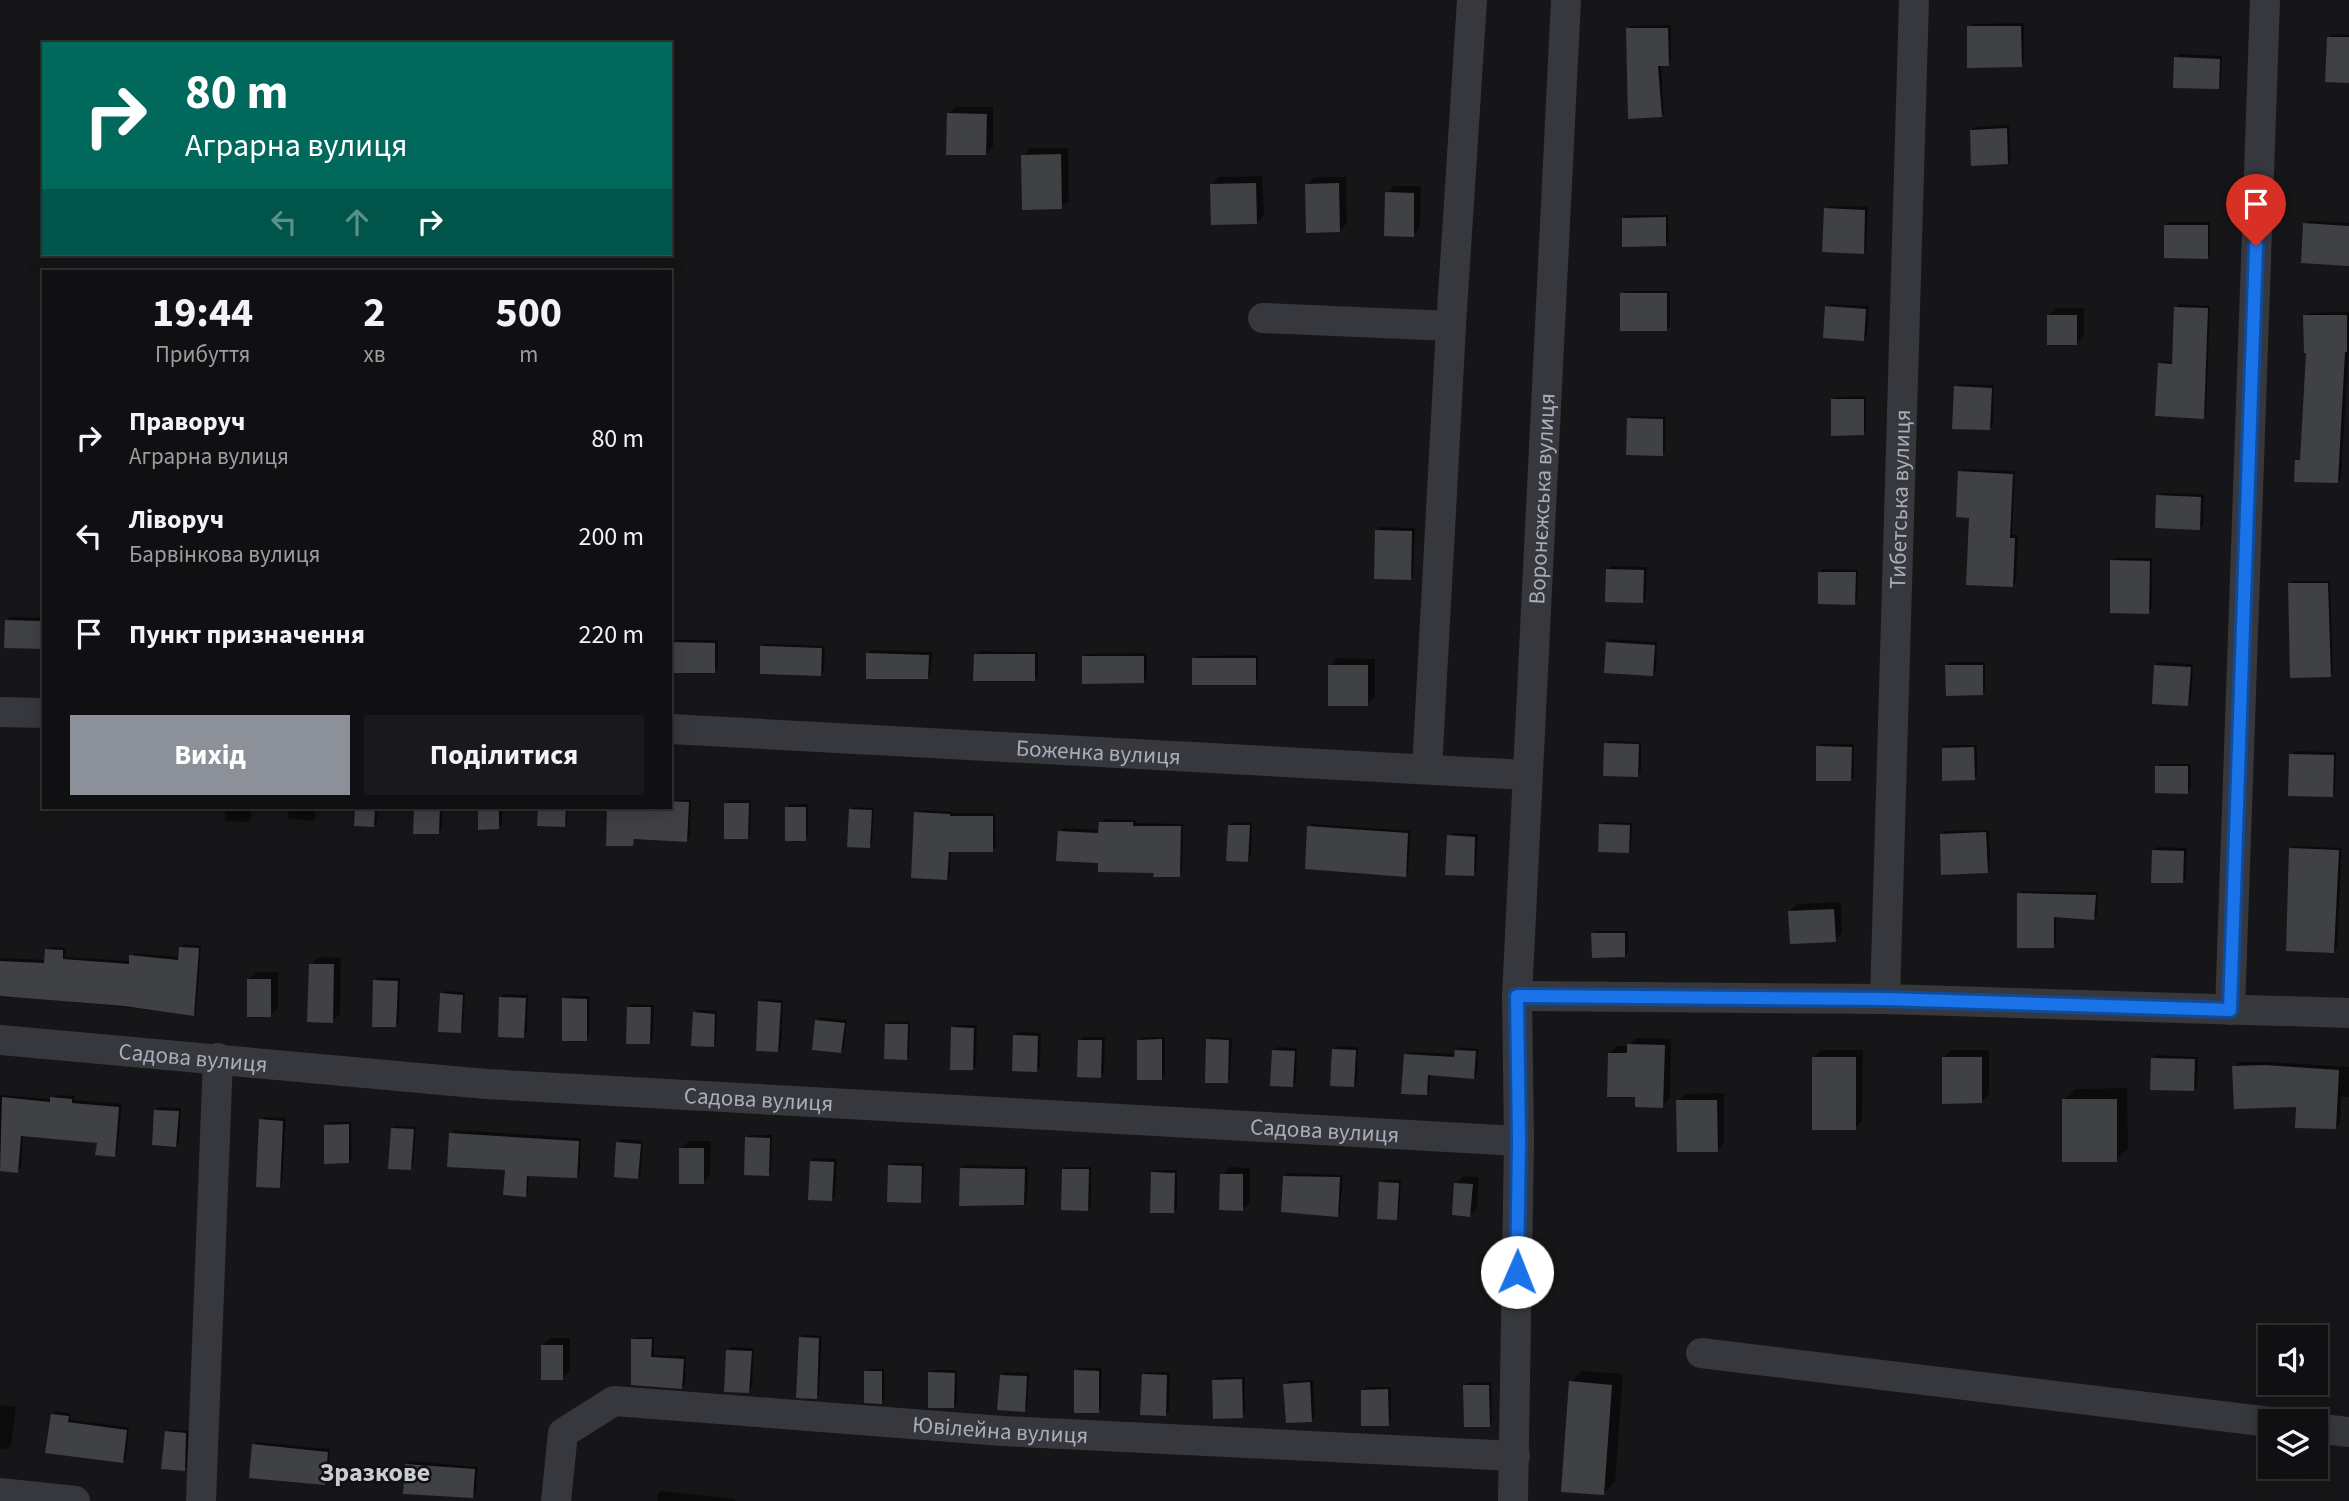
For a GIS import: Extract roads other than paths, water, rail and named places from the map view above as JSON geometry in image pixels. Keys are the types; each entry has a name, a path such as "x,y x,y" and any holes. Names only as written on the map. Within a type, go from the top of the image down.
{"street":[{"path":"1427,769 1472,0"},
{"name":"Воронєжська вулиця","path":"1513,1501 1519,1141 1517,996 1566,0"},
{"name":"Тибетська вулиця","path":"1885,999 1914,0"},
{"path":"2230,1010 2265,0"},
{"path":"1263,318 1451,326"},
{"path":"0,712 42,713"},
{"name":"Боженка вулиця","path":"672,729 1527,775"},
{"path":"1517,996 1885,999 2349,1013"},
{"name":"Садова вулиця","path":"0,1040 486,1084 1519,1141"},
{"path":"201,1501 218,1058"},
{"path":"1701,1353 2258,1421"},
{"name":"Ювілейна вулиця","path":"556,1501 563,1433 614,1401 1003,1431 1515,1456"},
{"path":"2328,1430 2349,1432"},
{"path":"0,1493 75,1501"}],"district":[{"name":"Зразкове","path":"375,1472"}]}
